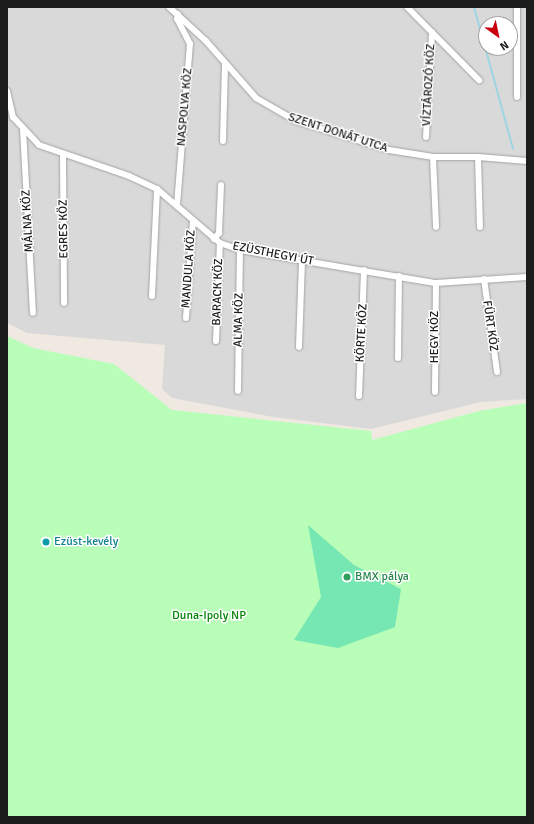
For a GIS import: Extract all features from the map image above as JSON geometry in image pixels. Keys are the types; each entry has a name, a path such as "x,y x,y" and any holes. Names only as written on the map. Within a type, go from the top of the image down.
{"street":[{"name":"SZENT DONÁT UTCA","path":"169,7 178,14 225,63 256,98 296,121 389,150 433,157 478,157 527,161"},
{"path":"407,7 479,80"},
{"path":"517,7 517,97"},
{"name":"NASPOLYA KÖZ","path":"177,205 190,44 177,19 178,14"},
{"name":"VÍZTÁROZÓ KÖZ","path":"426,137 432,32"},
{"path":"223,141 225,63"},
{"name":"EZÜSTHEGYI ÚT","path":"7,91 10,117 39,145 63,155 129,176 157,189 220,243 240,250 436,283 527,277"},
{"name":"MÁLNA KÖZ","path":"24,129 32,313"},
{"name":"EGRES KÖZ","path":"63,155 64,303"},
{"path":"433,157 436,227"},
{"path":"478,157 480,227"},
{"path":"214,239 219,233 221,185"},
{"path":"152,296 157,189"},
{"name":"MANDULA KÖZ","path":"186,318 193,220"},
{"name":"BARACK KÖZ","path":"216,341 220,243"},
{"name":"ALMA KÖZ","path":"238,391 240,250"},
{"path":"299,347 302,261"},
{"name":"KÖRTE KÖZ","path":"359,396 364,270"},
{"path":"398,358 399,276"},
{"name":"FÜRT KÖZ","path":"484,279 497,372"},
{"name":"HEGY KÖZ","path":"435,392 436,283"}],"shaded area":[{"path":"7,7 527,7 527,399 481,402 371,429 273,417 172,398 162,389 165,345 27,333 7,323"}],"green space":[{"name":"Duna-Ipoly NP","path":"7,336 33,348 114,364 172,410 371,431 372,440 479,411 527,403 527,817 7,817"},
{"name":"BMX pálya","path":"308,525 354,565 401,589 395,627 338,648 294,640 321,597"}],"waterway":[{"path":"474,7 513,149"}],"place":[{"name":"Ezüst-kevély","path":"46,542"},
{"name":"BMX pálya","path":"347,577"}]}
